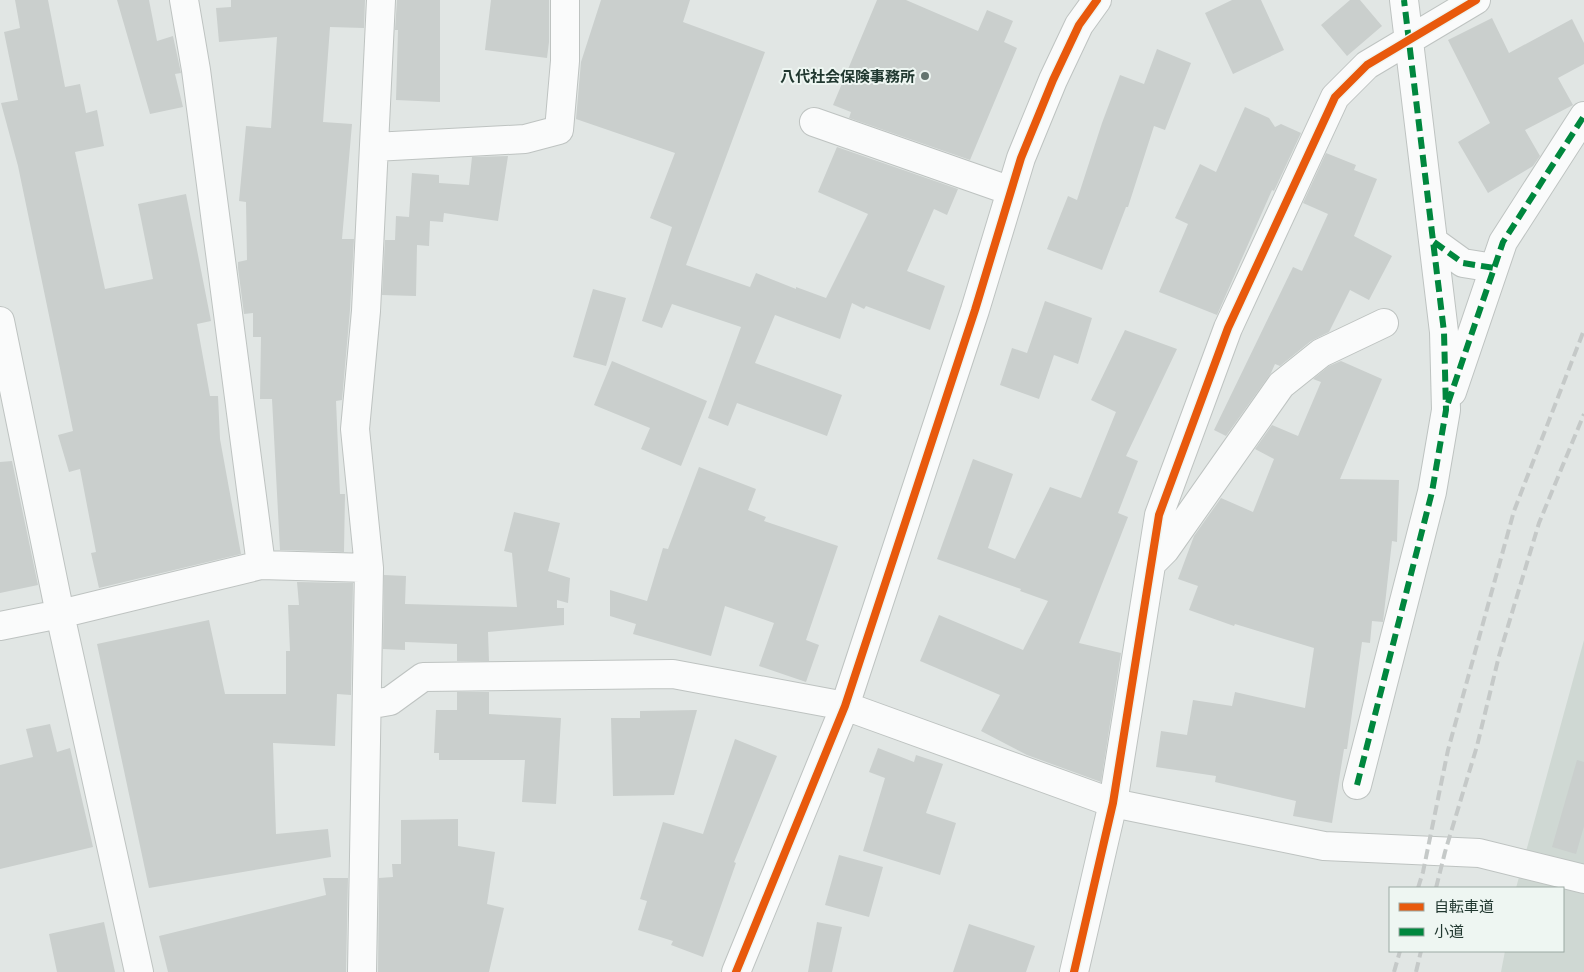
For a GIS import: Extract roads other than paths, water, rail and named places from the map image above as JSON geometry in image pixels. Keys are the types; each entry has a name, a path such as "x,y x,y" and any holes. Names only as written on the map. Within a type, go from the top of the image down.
{"street":[{"path":"184,0 196,70 261,565"},
{"path":"362,972 369,568 355,429 366,311 381,0"},
{"path":"374,147 525,139 560,130 565,61 565,0"},
{"path":"736,972 845,706 975,310 1021,158 1053,80 1080,25 1097,0"},
{"path":"1404,0 1444,332 1446,410"},
{"path":"1074,972 1113,803 1159,515 1228,328 1335,98 1368,65 1476,0"},
{"path":"1357,785 1432,492 1446,410 1494,268 1503,242 1584,116"},
{"path":"814,122 1011,191"},
{"path":"1434,242 1463,263 1494,268"},
{"path":"0,321 60,614 139,972"},
{"path":"1152,563 1165,550 1281,384 1321,353 1384,323"},
{"path":"0,626 60,614 261,565 369,568"},
{"path":"366,705 390,701 423,677 673,674 845,706 1113,803 1324,846 1479,853 1584,879"}],"railway":[{"path":"1418,887 1448,750 1514,511 1584,330"},
{"path":"1436,887 1477,746 1499,656 1539,523 1584,414"},
{"path":"1394,972 1400,952"},
{"path":"1416,972 1421,952"}],"place":[{"name":"八代社会保険事務所","path":"925,76"}]}
